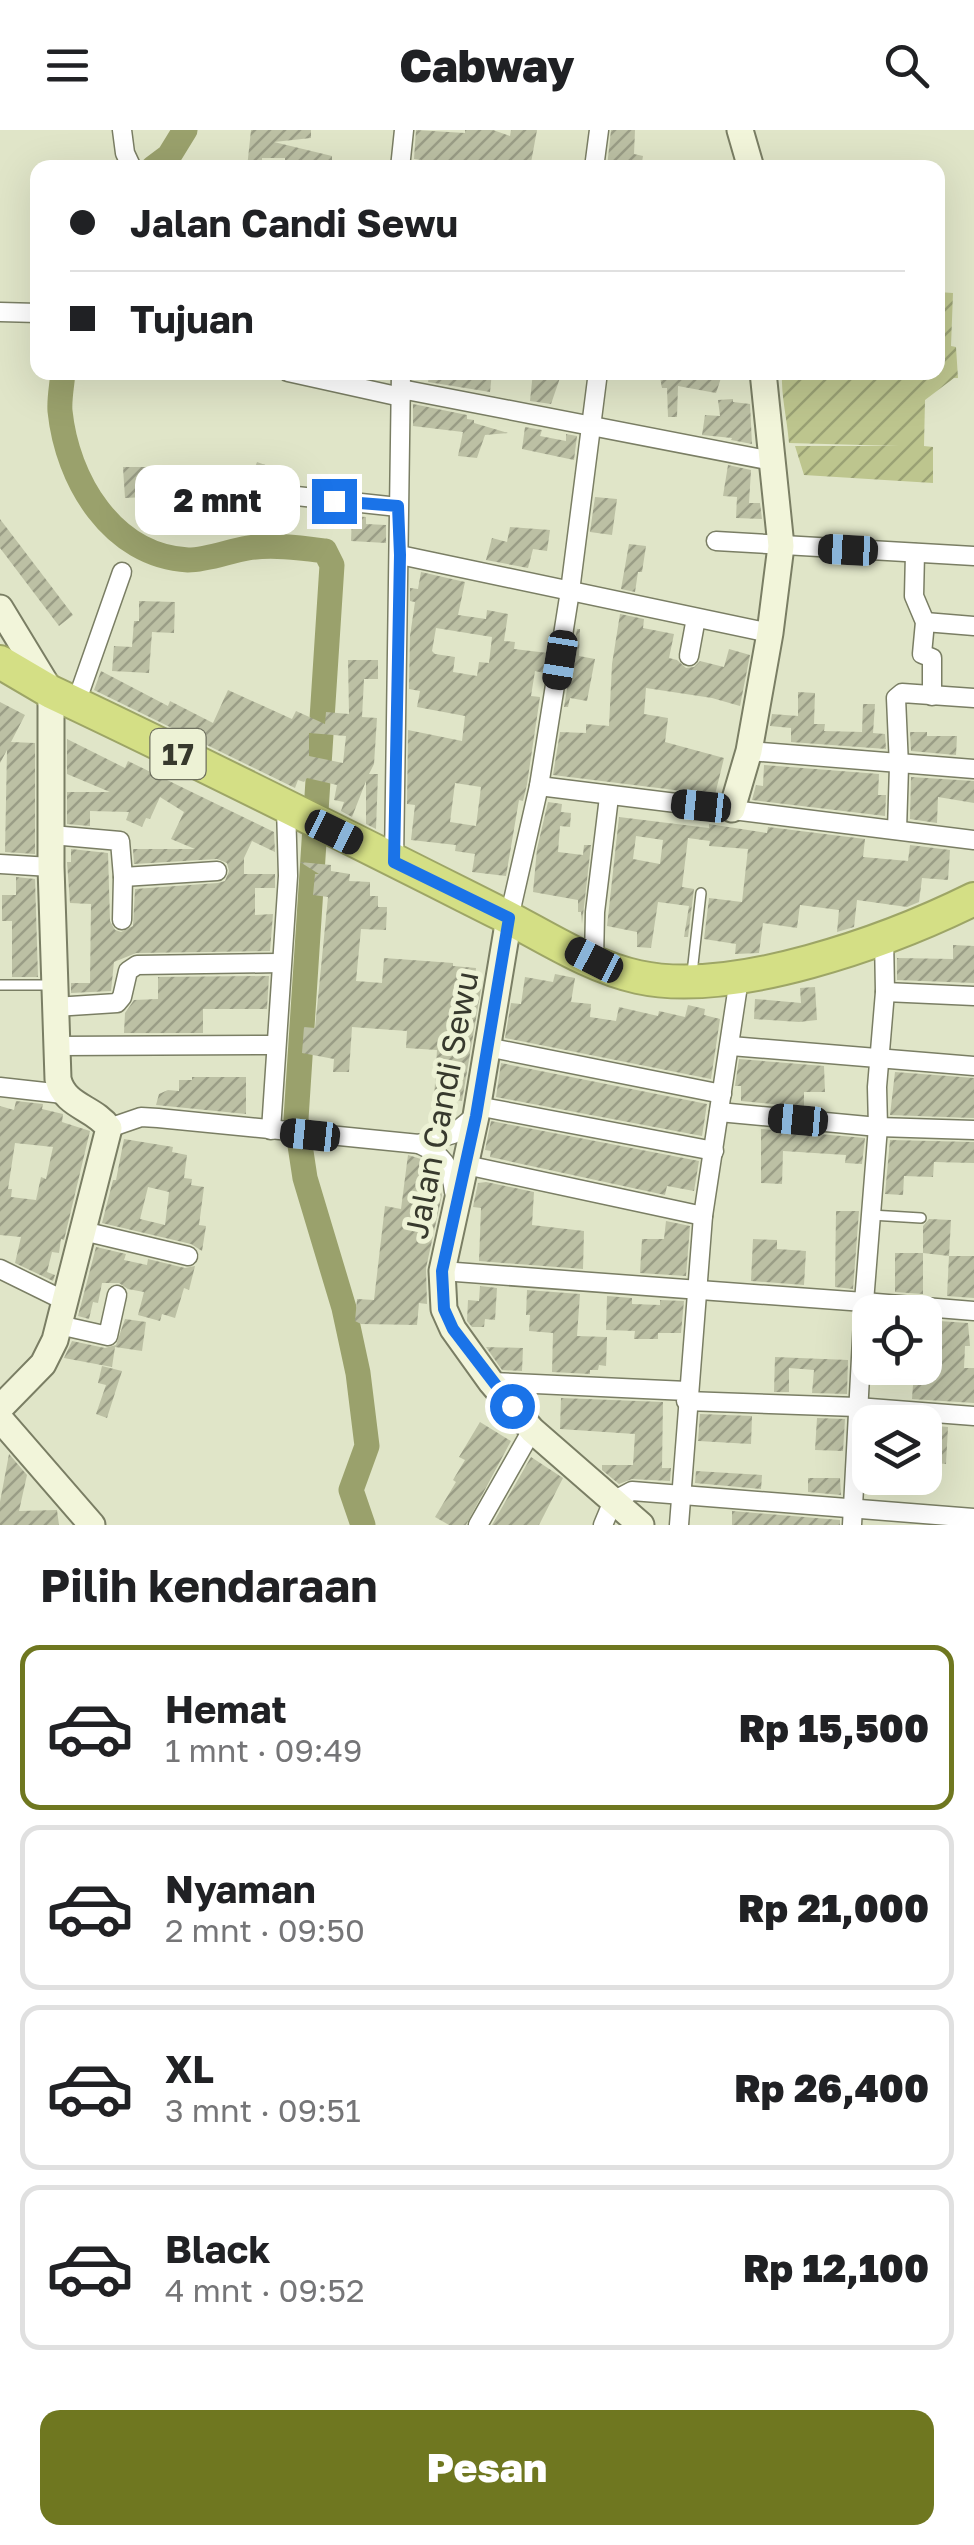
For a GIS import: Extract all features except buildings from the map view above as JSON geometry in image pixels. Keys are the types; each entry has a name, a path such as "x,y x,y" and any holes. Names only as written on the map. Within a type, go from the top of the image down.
{"highway":[{"name":"17","path":"0,662 63,698 394,862 639,978 740,979 884,936 974,899"}],"street":[{"path":"122,130 128,160"},
{"path":"401,160 404,130"},
{"path":"595,160 599,130"},
{"path":"740,130 749,160"},
{"path":"0,312 30,313"},
{"path":"353,380 401,386 772,460"},
{"path":"509,918 539,786 570,592 597,380"},
{"path":"732,809 749,751 781,546 764,380"},
{"path":"394,862 401,386"},
{"path":"287,495 398,506"},
{"path":"716,541 974,556"},
{"path":"915,553 914,596 925,622 922,654 932,658 932,696"},
{"path":"400,555 770,633"},
{"path":"63,1094 58,1079 51,866 63,698 122,572"},
{"path":"0,608 63,698"},
{"path":"689,656 696,618"},
{"path":"925,622 974,626"},
{"path":"897,830 896,698 902,693 974,698"},
{"path":"749,751 974,770"},
{"path":"539,786 974,840"},
{"path":"594,960 595,912 609,797"},
{"path":"278,1131 276,1045 288,876 308,819"},
{"path":"52,835 120,841 122,920"},
{"path":"0,864 51,866"},
{"path":"123,877 218,871"},
{"name":"Jalan Candi Sewu","path":"509,918 477,1111 442,1271 444,1309 453,1329 532,1430 608,1513 641,1525"},
{"path":"865,1295 878,1127 884,936"},
{"path":"55,996 117,1002 128,972 137,965 281,962"},
{"path":"678,1525 694,1291 740,979"},
{"path":"885,992 974,996"},
{"path":"58,1046 276,1045"},
{"path":"487,1046 721,1103 878,1127 974,1130"},
{"path":"730,1046 974,1066"},
{"path":"0,1087 63,1094 110,1128"},
{"path":"419,1144 453,1134 477,1111 714,1151"},
{"path":"110,1128 141,1118 419,1144 436,1152 448,1164 455,1208"},
{"path":"0,1408 42,1364 62,1313 110,1128"},
{"path":"466,1165 703,1216"},
{"path":"82,1230 188,1256"},
{"path":"0,1270 62,1313 109,1335 117,1295"},
{"path":"442,1271 852,1301"},
{"path":"942,1308 974,1311"},
{"path":"492,1382 852,1407"},
{"path":"942,1414 974,1416"},
{"path":"0,1418 92,1525"},
{"path":"478,1525 532,1430"},
{"path":"608,1513 632,1491 852,1516 974,1518"}],"lane":[{"path":"691,980 701,893"},
{"path":"0,985 55,996"},
{"path":"871,1215 921,1218"}],"green space":[{"path":"945,292 953,293 951,346 956,347 958,378 925,400 924,446 933,447 933,483 804,475 795,446 899,446 789,443 782,380 945,380"}],"waterway":[{"path":"164,160 185,130"},
{"path":"62,380 60,411 72,463 98,510 137,545 188,560 277,546 325,551 332,565 296,1119 305,1178 344,1308 358,1373 367,1446 351,1490 363,1525"}],"route":[{"path":"334,501 398,506 394,862 509,918 476,1116 442,1271 444,1309 453,1329 512,1406"}]}
